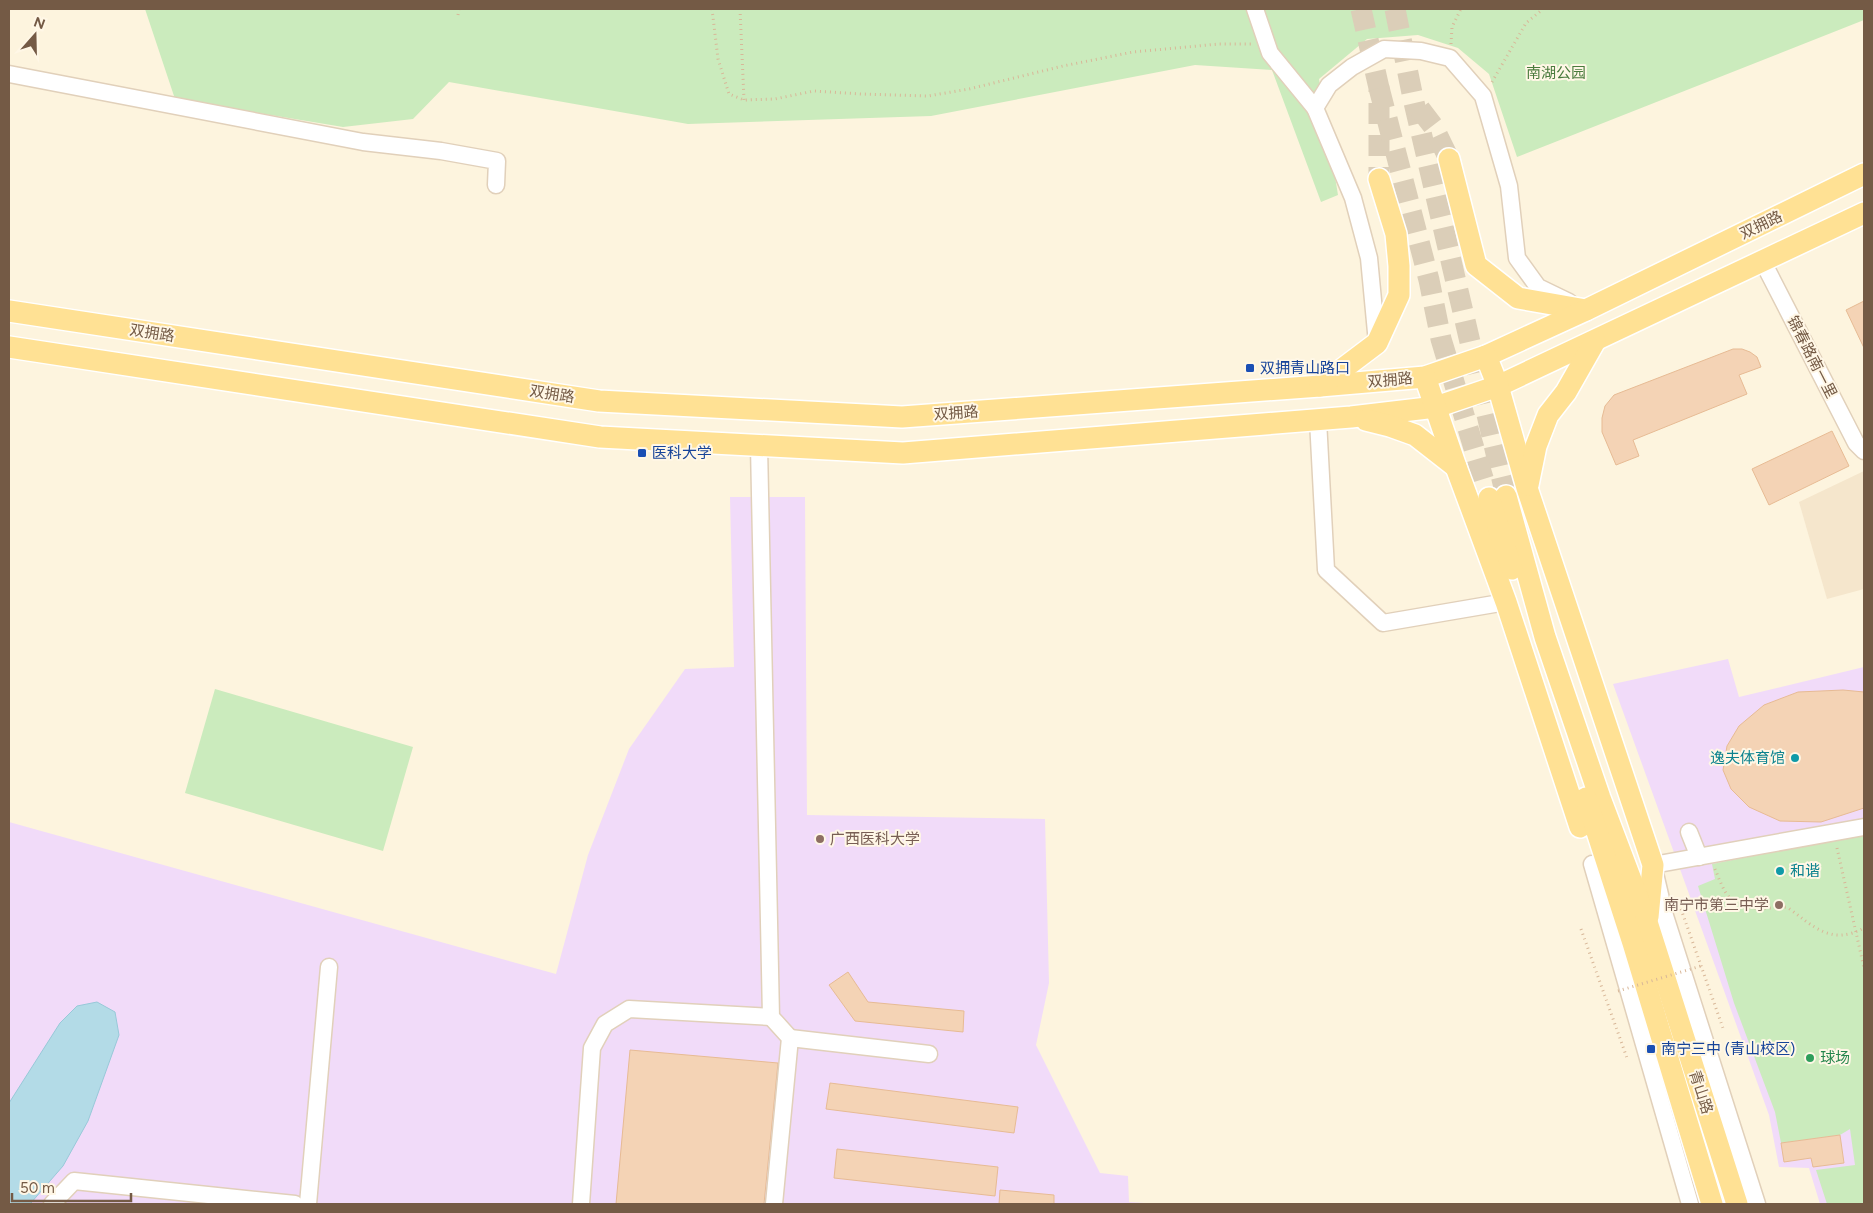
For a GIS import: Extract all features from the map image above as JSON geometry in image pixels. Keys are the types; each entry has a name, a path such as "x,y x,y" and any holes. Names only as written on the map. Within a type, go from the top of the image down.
{"main road":[{"path":"1448,159 1476,265 1518,298 1586,310"},
{"name":"双拥路","path":"9,311 599,401 902,417 1320,386 1424,376 1486,356 1586,310 1864,174"},
{"path":"1320,386 1377,343 1399,294 1396,234 1380,179"},
{"path":"9,347 600,437 903,453 1318,420 1436,407 1498,386 1763,262 1864,212"},
{"path":"1527,488 1536,446 1548,415 1566,392 1595,341"},
{"path":"1486,356 1498,386 1527,488 1653,865 1647,922"},
{"path":"1424,376 1506,602 1592,864 1633,944"},
{"path":"1351,417 1390,426 1415,435 1456,467"},
{"name":"青山路","path":"1712,1204 1497,497 1600,798 1647,922 1737,1204"}],"street":[{"path":"1255,9 1270,53 1314,108 1353,198 1369,258 1377,343"},
{"path":"1314,108 1329,85 1352,67 1384,49 1421,51 1450,58 1484,96 1509,186 1517,258 1538,287 1586,310"},
{"path":"9,74 363,142 441,151 497,162 496,185"},
{"name":"锦春路南一里","path":"1763,262 1856,443 1864,451"},
{"path":"1318,420 1326,570 1383,623 1506,602"},
{"path":"759,446 770,1017 790,1038 928,1054"},
{"path":"1757,1204 1665,916 1653,865 1864,827"},
{"path":"1689,832 1703,856"},
{"path":"1592,864 1690,1204"},
{"path":"308,1204 329,967"},
{"path":"581,1204 592,1048 605,1024 629,1009 770,1017"},
{"path":"774,1204 790,1038"},
{"path":"52,1204 74,1181 295,1204"}],"path":[{"path":"458,15 459,9"},
{"path":"712,9 718,59 729,94 744,100 775,99 814,91 928,96 969,89 1063,66 1133,52 1219,44 1267,44"},
{"path":"740,9 744,100"},
{"path":"1450,58 1452,27 1461,9"},
{"path":"1484,96 1526,24 1543,9"},
{"path":"1833,832 1864,968"},
{"path":"1703,856 1729,897 1742,906 1765,908 1787,906 1811,925 1836,936 1856,932 1864,928"},
{"path":"1680,906 1724,1031"},
{"path":"1581,929 1627,1058"},
{"path":"1618,991 1701,966"}],"shaded area":[{"path":"1864,471 1864,589 1827,599 1799,502"},
{"name":"广西医科大学","path":"730,497 805,497 807,815 1045,819 1049,983 1036,1045 1100,1173 1128,1176 1129,1202 1161,1204 9,1204 9,822 556,974 588,855 629,749 685,669 734,667"},
{"name":"南宁市第三中学","path":"1728,659 1739,697 1864,667 1864,1204 1820,1204 1809,1168 1779,1167 1769,1115 1613,684"}],"green space":[{"name":"南湖公园","path":"145,9 1864,9 1864,20 1517,157 1489,74 1458,48 1418,35 1367,39 1319,79 1338,195 1321,202 1272,70 1195,65 931,116 688,124 449,82 413,119 343,127 175,99"},
{"path":"215,689 413,747 383,851 185,793"},
{"path":"1864,834 1864,1204 1827,1204 1816,1170 1855,1165 1850,1129 1840,1135 1781,1143 1775,1112 1734,1003 1698,886 1715,879 1712,864"}],"water":[{"path":"97,1002 115,1012 119,1035 88,1121 63,1166 30,1204 9,1204 9,1103 60,1023 77,1006"}],"building":[{"path":"1864,301 1864,348 1846,310"},
{"path":"1733,349 1742,349 1750,352 1757,357 1761,367 1739,375 1747,394 1633,440 1639,456 1616,465 1602,432 1602,418 1605,406 1614,395"},
{"path":"1832,431 1849,466 1769,505 1752,469"},
{"name":"逸夫体育馆","path":"1843,690 1864,692 1864,808 1821,822 1780,821 1749,807 1731,789 1723,770 1727,746 1739,726 1764,705 1798,692"},
{"path":"848,972 868,1002 964,1011 963,1032 855,1021 829,985"},
{"path":"630,1050 778,1063 764,1204 616,1204"},
{"path":"830,1083 1018,1107 1014,1133 826,1109"},
{"path":"1840,1135 1844,1163 1813,1167 1811,1158 1784,1162 1781,1143"},
{"path":"837,1149 998,1167 995,1196 834,1178"},
{"path":"1000,1190 1054,1195 1054,1204 999,1204"}],"tunnel":[{"path":"1361,9 1379,88 1379,179"},
{"path":"1395,9 1413,98 1506,496"},
{"path":"1379,88 1429,280 1441,339 1489,498"},
{"path":"1420,109 1433,126 1449,159"}],"place":[{"name":"双拥青山路口","path":"1250,368"},
{"name":"医科大学","path":"642,453"},
{"name":"逸夫体育馆","path":"1795,758"},
{"name":"广西医科大学","path":"820,839"},
{"name":"和谐","path":"1780,871"},
{"name":"南宁市第三中学","path":"1779,905"},
{"name":"南宁三中 (青山校区)","path":"1651,1049"},
{"name":"球场","path":"1810,1058"}]}
